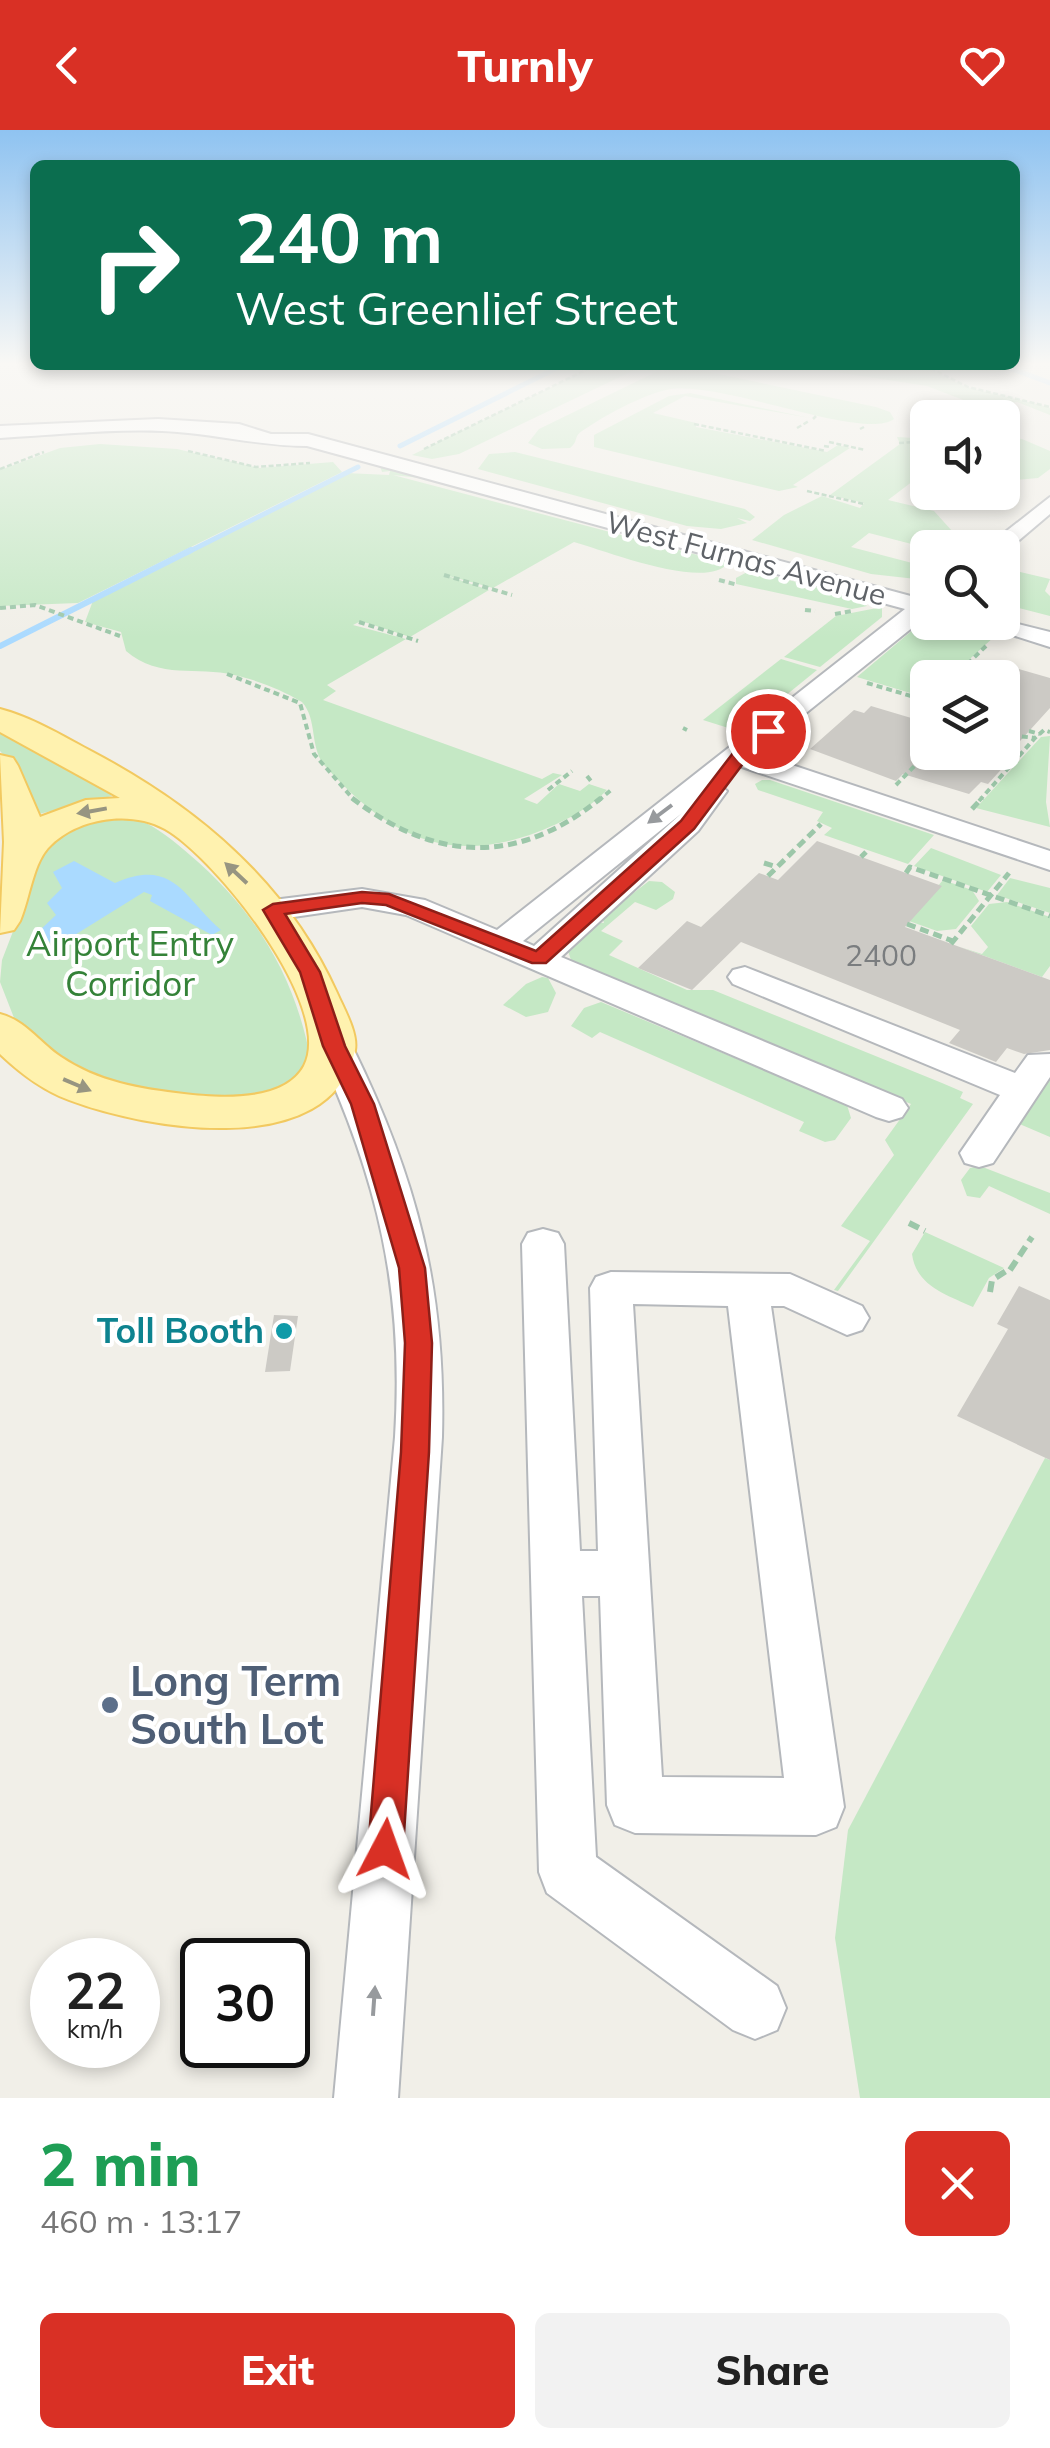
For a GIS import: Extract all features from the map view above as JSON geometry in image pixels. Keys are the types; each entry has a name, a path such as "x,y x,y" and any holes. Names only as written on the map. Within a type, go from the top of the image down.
{"main road":[{"path":"0,719 88,764 173,820 273,910 310,972 334,1046 322,1076 293,1104 228,1112 177,1110 86,1090 54,1074 0,1028"},
{"path":"0,766 20,804 24,851 0,922"},
{"path":"24,851 51,824 89,809 133,808 173,820"}],"street":[{"name":"West Furnas Avenue","path":"363,454 910,598"},
{"path":"1018,530 1050,503"},
{"path":"500,943 653,819 739,757 910,615"},
{"path":"1020,624 1050,625"},
{"path":"1020,631 1050,640"},
{"path":"739,757 1050,860"},
{"path":"539,959 688,825 739,757"},
{"path":"273,910 362,898 389,900 539,959 889,1108"},
{"path":"746,977 1032,1076 979,1153"},
{"path":"334,1046 362,1104 389,1184 412,1268 418,1343 415,1452 366,2098"},
{"path":"543,1244 568,1872 755,2008"},
{"path":"747,1290 816,1806 635,1805 611,1288 790,1290 847,1318"},
{"path":"556,1574 624,1573"}],"path":[{"path":"0,469 40,454"},
{"path":"197,454 256,467 311,463"},
{"path":"807,490 860,504"},
{"path":"444,575 512,595"},
{"path":"718,580 738,586"},
{"path":"0,608 42,608 120,636"},
{"path":"805,610 815,610"},
{"path":"359,622 418,641"},
{"path":"227,674 300,703 306,712 318,762 392,828 420,842 470,850 521,840 579,817 611,790"},
{"path":"855,679 910,696"},
{"path":"972,809 1050,724"},
{"path":"1029,730 1042,733"},
{"path":"896,784 910,770"},
{"path":"548,790 572,771"},
{"path":"768,876 821,824"},
{"path":"861,857 866,852"},
{"path":"764,862 777,867"},
{"path":"906,873 910,866 1050,916"},
{"path":"906,924 952,942 1009,874"},
{"path":"910,1224 926,1231"},
{"path":"990,1292 992,1280 1010,1269 1032,1237"}],"green space":[{"path":"44,454 198,454 259,468 333,462 342,472 78,603 0,606 0,470"},
{"path":"414,454 459,454 432,459"},
{"path":"489,454 522,454 745,509 755,517 750,521 737,518 747,523 721,529 687,526 478,469"},
{"path":"623,454 841,454 793,485 798,487 779,491"},
{"path":"886,454 910,454 910,483 888,500 910,505 910,510 934,511 951,530 910,530 910,544 869,533 851,547 910,562 910,578 871,574 752,540 784,515 822,496 860,508 864,503 830,495"},
{"path":"1020,454 1050,454 1050,469 1038,478 1020,480"},
{"path":"380,466 727,560 420,478 393,475 728,563 717,571 678,571 574,542 493,588 445,575 489,590 410,637 361,621 353,625 406,639 327,685 336,691 323,700 542,779 553,773 562,775 524,799 537,804 559,784 580,791 589,784 607,790 573,816 503,842 473,846 419,837 371,810 325,766 302,702 243,677 152,666 126,651 121,632 85,622 94,598 346,473 389,475 390,471 382,472"},
{"path":"751,570 854,597 867,606 852,609 736,584 736,578"},
{"path":"1020,572 1050,579 1045,591 1050,596 1050,616 1020,608"},
{"path":"882,607 882,617 820,667 784,657 836,616"},
{"path":"910,632 910,640 991,640 969,660 910,660 910,693 857,677"},
{"path":"781,659 817,670 741,732 703,720"},
{"path":"0,731 112,796 39,814 20,773 0,751"},
{"path":"1050,736 1046,802 1050,827 976,808 1011,770 1020,770 1020,760 1041,737"},
{"path":"762,780 934,835 908,864 824,835 832,828 817,821 823,812 758,790 755,784"},
{"name":"Airport Entry Corridor","path":"101,815 139,820 172,840 234,899 269,947 295,1002 311,1062 278,1096 179,1100 88,1079 16,1023 0,982 2,960 42,856 55,833"},
{"path":"931,848 1001,875 987,892 914,866"},
{"path":"1010,878 1050,888 1050,913 997,895"},
{"path":"943,880 972,890 979,901 956,929 937,931 909,921"},
{"path":"649,881 662,882 675,892 673,899 656,910 635,902 601,931 623,941 609,955 687,990 713,990 942,1083 963,1092 960,1098 973,1104 838,1291 834,1290 870,1241 841,1226 894,1155 885,1140 911,1104 571,960 567,948 596,922 604,923 602,917"},
{"path":"1007,902 1050,917 1050,966 1042,977 960,947 982,954 988,947 971,926 989,904"},
{"path":"548,978 556,993 548,1012 526,1017 503,1005 526,984"},
{"path":"601,1002 847,1105 851,1118 835,1140 825,1142 799,1131 804,1122 600,1032 592,1038 571,1026 584,1008"},
{"path":"1050,1070 1050,1137 1015,1122"},
{"path":"980,1166 1050,1193 1050,1214 989,1186 980,1198 967,1196 961,1180 970,1168"},
{"path":"925,1232 1004,1268 989,1278 973,1307 934,1288 920,1274 912,1254"},
{"path":"1045,1458 1050,1460 1050,2098 860,2098 835,1938 848,1830"}],"water":[{"path":"74,861 115,883 135,876 165,878 177,885 221,930 212,935 150,901 152,895 144,892 57,946 39,936 39,931 56,915 47,903 62,888 53,872"}],"building":[{"path":"1020,669 1050,678 1050,708 1020,741"},
{"path":"871,706 910,718 910,770 1001,770 988,784 981,782 969,794 903,774 896,781 810,749 854,710 864,713"},
{"path":"817,841 942,886 905,927 1050,980 1050,1050 1024,1054 1007,1048 996,1062 949,1043 960,1030 741,942 692,990 638,968 687,921 701,927 759,873 778,880"},
{"path":"1019,1286 1050,1300 1050,1460 957,1416 1008,1329 997,1324"},
{"path":"274,1315 298,1316 290,1371 265,1372"}],"waterway":[{"path":"186,553 358,467"},
{"path":"0,646 191,550"}],"place":[{"name":"Toll Booth","path":"284,1331"},
{"name":"Long Term South Lot","path":"110,1705"}],"route":[{"path":"385,1849 415,1452 418,1343 412,1268 362,1104 334,1046 310,972 273,910 362,898 389,900 539,959 688,825 739,757 768,731"}]}
